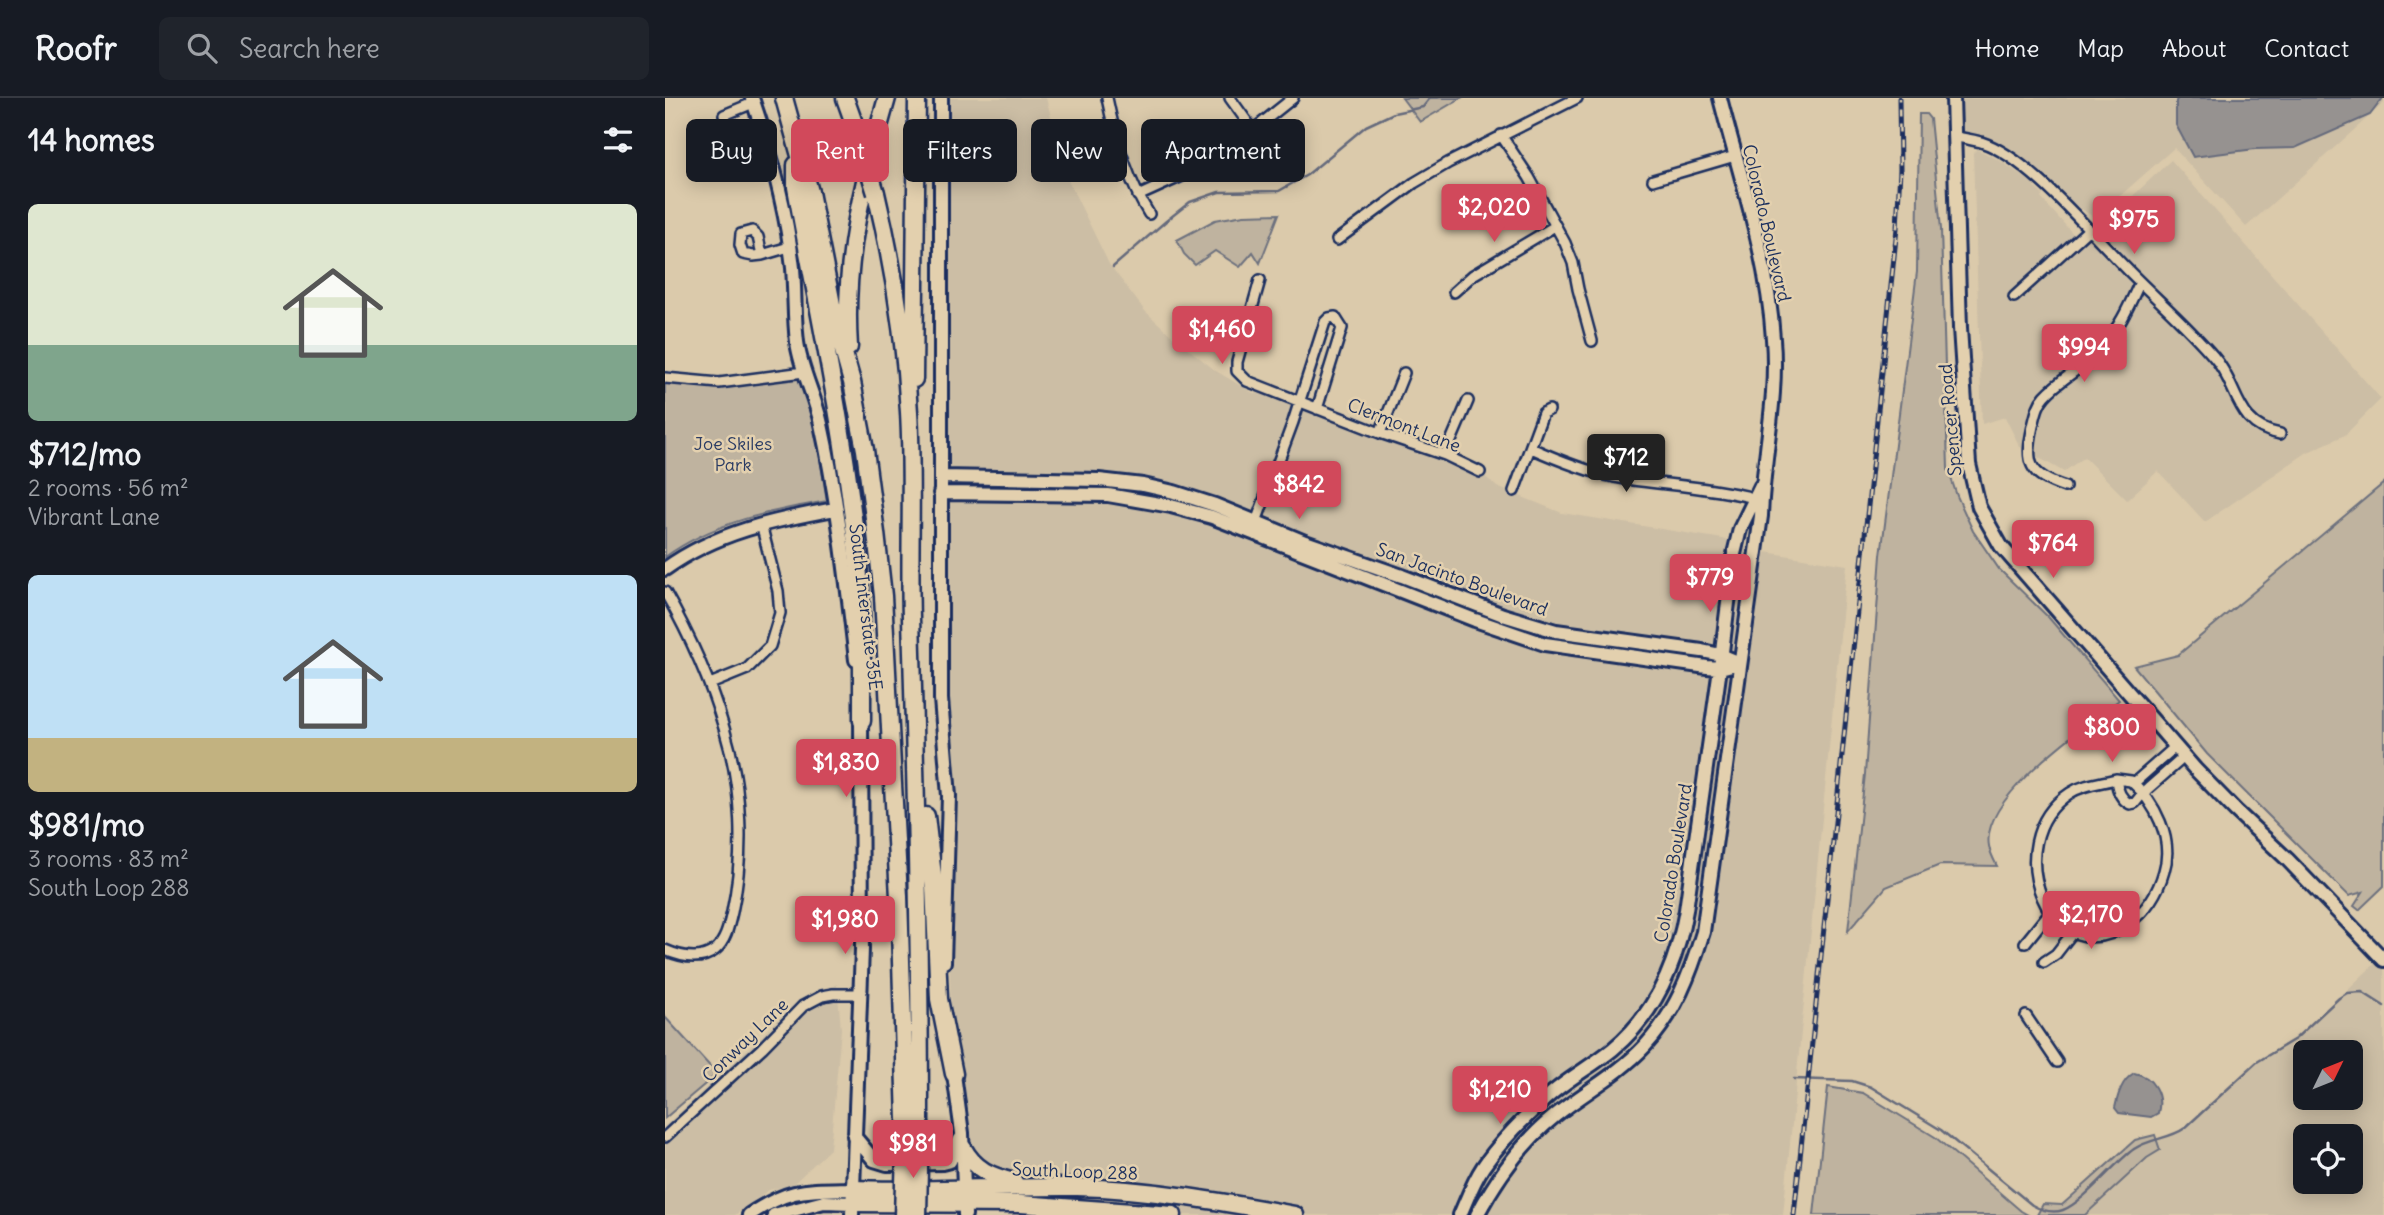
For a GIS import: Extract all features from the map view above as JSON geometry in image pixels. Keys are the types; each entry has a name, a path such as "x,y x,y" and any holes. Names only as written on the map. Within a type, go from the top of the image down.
{"highway":[{"path":"784,98 791,122"},
{"path":"845,98 876,193 887,240 897,297 909,414 911,616 920,926 913,1121 903,1215"},
{"path":"852,382 848,321 852,243 863,184 887,98"},
{"path":"909,414 916,366 917,98"},
{"path":"796,182 844,449 856,545 862,617 862,720"},
{"path":"807,182 865,450 883,596 918,1215"},
{"path":"915,716 935,885 939,999 954,1074"},
{"path":"963,1141 976,1167 985,1173 1034,1187"},
{"name":"South Loop 288","path":"965,1202 1034,1187 1080,1187 1295,1215"},
{"name":"South Loop 288","path":"852,1202 911,1191 965,1202 1173,1215"},
{"path":"989,1215 1021,1204"},
{"path":"1196,1215 1206,1204"}],"main road":[{"path":"941,98 941,699 949,796 943,982 946,1027 963,1141 965,1202"},
{"name":"Colorado Boulevard","path":"1477,1215 1493,1185 1530,1138 1646,1045 1667,1017 1691,974 1703,932 1761,516 1762,483 1771,417 1773,340 1762,262 1720,98"},
{"name":"Spencer Road","path":"1953,98 1963,376 1969,464 1979,507 2001,546 2180,752 2384,960"},
{"name":"South Interstate 35E","path":"752,100 778,191 793,266 797,342 821,424 849,595 862,720 861,993 852,1202"},
{"path":"941,477 1099,480 1143,485 1215,505 1256,522 1264,535"},
{"name":"Colorado Boulevard","path":"1460,1215 1477,1177 1495,1150 1545,1099 1612,1050 1646,1013 1665,983 1675,957 1686,910 1734,554 1740,529 1762,483"},
{"path":"1141,499 1143,485"},
{"name":"San Jacinto Boulevard","path":"940,493 1093,494 1141,499 1212,517 1429,586 1503,615 1546,628 1721,661"},
{"path":"665,569 709,542 761,524 835,509"},
{"name":"San Jacinto Boulevard","path":"1264,535 1424,600 1545,644 1621,655 1740,663"},
{"path":"1424,600 1429,586"},
{"path":"1621,655 1624,641"},
{"path":"1612,1050 1623,1066"},
{"path":"1507,1166 1505,1156 1508,1144 1541,1108 1545,1099"},
{"path":"854,1136 874,1160 887,1164 950,1161 963,1141"},
{"path":"749,1215 781,1196 802,1190 852,1202"},
{"path":"774,1215 824,1202 852,1202"}],"street":[{"path":"1107,98 1112,124 1138,196 1149,214"},
{"path":"1230,98 1245,119"},
{"path":"1267,119 1293,98"},
{"path":"1337,240 1414,183 1501,135 1577,98"},
{"path":"724,115 752,100"},
{"path":"1501,135 1529,177 1565,243 1573,263 1593,341"},
{"path":"1955,137 1983,143 2017,163 2054,193 2217,359 2239,403 2251,419 2265,431 2280,434"},
{"path":"1653,180 1735,156"},
{"path":"1138,196 1169,182"},
{"path":"1454,292 1473,275 1555,226"},
{"path":"2014,297 2088,230"},
{"path":"762,255 789,247"},
{"name":"Clermont Lane","path":"1260,280 1237,362 1237,371 1247,381 1480,472"},
{"path":"2065,487 2050,482 2035,471 2029,461 2030,439 2038,407 2044,397 2061,381 2081,369 2115,332 2140,282"},
{"path":"1256,522 1300,401 1325,322 1335,317 1342,328 1317,408"},
{"path":"665,378 719,383 804,372"},
{"path":"1380,433 1404,373"},
{"path":"1444,456 1468,401"},
{"path":"1514,491 1543,413 1549,410"},
{"path":"1531,448 1580,469 1612,477 1735,493 1754,498"},
{"path":"710,684 747,669 770,646 780,612 761,524"},
{"path":"665,592 691,637 725,729 735,778 740,839 739,881 729,927 716,950 698,957 678,956 665,950"},
{"path":"2134,783 2180,752"},
{"path":"2116,779 2117,788 2126,802 2135,803 2180,752"},
{"path":"2116,779 2134,783 2159,817 2165,841 2166,867 2158,890 2142,913 2119,930 2094,936 2073,932 2050,912 2040,891 2035,870 2036,845 2043,823 2069,794 2084,787 2116,779"},
{"path":"2025,943 2050,912"},
{"path":"2045,962 2056,954 2073,932"},
{"name":"Conway Lane","path":"665,1137 762,1048 803,1006 822,996 861,993"},
{"path":"2026,1016 2057,1062"}],"shaded area":[{"path":"945,98 1046,98 1052,119 1031,119 1031,182 1069,182 1109,264 1145,311 1216,371 1253,393 1300,401 1480,472 1497,487 1562,513 1723,539 1759,551 1847,565 1783,1215 975,1215 977,1199 951,1023 949,932 957,811 948,711 945,182 1017,182 1017,119 945,119"},
{"path":"1957,98 2384,98 2384,103 2246,227 2174,148 2095,218 1983,143 1955,137"},
{"path":"2178,98 2383,98 2370,115 2295,148 2255,149 2193,157 2176,125"},
{"path":"1977,149 1999,160 2034,184 2043,195 2041,198 2082,244 2171,160 2381,399 2345,435 2306,453 2205,522 2158,471 2127,500 2084,457 2064,472 2020,447 2005,417 1982,424 1973,153"},
{"path":"2382,957 2384,1215 2085,1215 2147,1158 2160,1150 2157,1139 2176,1134 2185,1128 2257,1062 2293,1040 2293,1110 2363,1110 2363,1040 2293,1040"},
{"path":"837,984 841,1029 830,1149 792,1185 769,1190 735,1215 665,1215 665,1126 791,1009"},
{"path":"2134,1073 2151,1082 2158,1093 2158,1113 2151,1117 2119,1113 2115,1108 2124,1083"}],"green space":[{"path":"1402,98 1461,98 1420,122"},
{"path":"1919,114 1926,114 1930,119 1941,229 1948,469 1957,496 1973,531 1999,569 2049,618 2119,700 2037,765 2001,807 1991,827 1989,846 1997,866 1940,865 1886,887 1848,931 1865,774 1881,555 1917,272"},
{"path":"1279,214 1260,263 1253,252 1240,267 1215,251 1195,265 1184,254 1177,240 1215,220 1244,215"},
{"name":"Joe Skiles Park","path":"794,378 802,380 815,427 827,501 763,514 722,527 683,545 665,557 665,382 729,385"},
{"path":"2384,483 2384,886 2359,910 2354,906 2363,892 2349,896 2207,754 2134,666 2178,655"},
{"path":"665,1017 717,1074 665,1118"},
{"path":"1828,1087 1863,1093 1935,1137 2028,1215 1814,1215"},
{"path":"2155,1135 2160,1150 2147,1158 2085,1215 2037,1215 2043,1204 2062,1205 2135,1140"}],"waterway":[{"path":"1113,267 1190,202 1219,192 1279,191 1307,175 1366,126 1394,113 1423,107 1430,98"},
{"path":"1794,1079 1852,1081 1871,1087 1941,1130 2032,1205 2055,1212 2080,1199 2134,1149 2185,1128 2257,1062 2295,1039 2339,998 2347,993 2362,992 2384,1006"}],"railway":[{"path":"1794,1215 1897,228 1899,98"}]}
